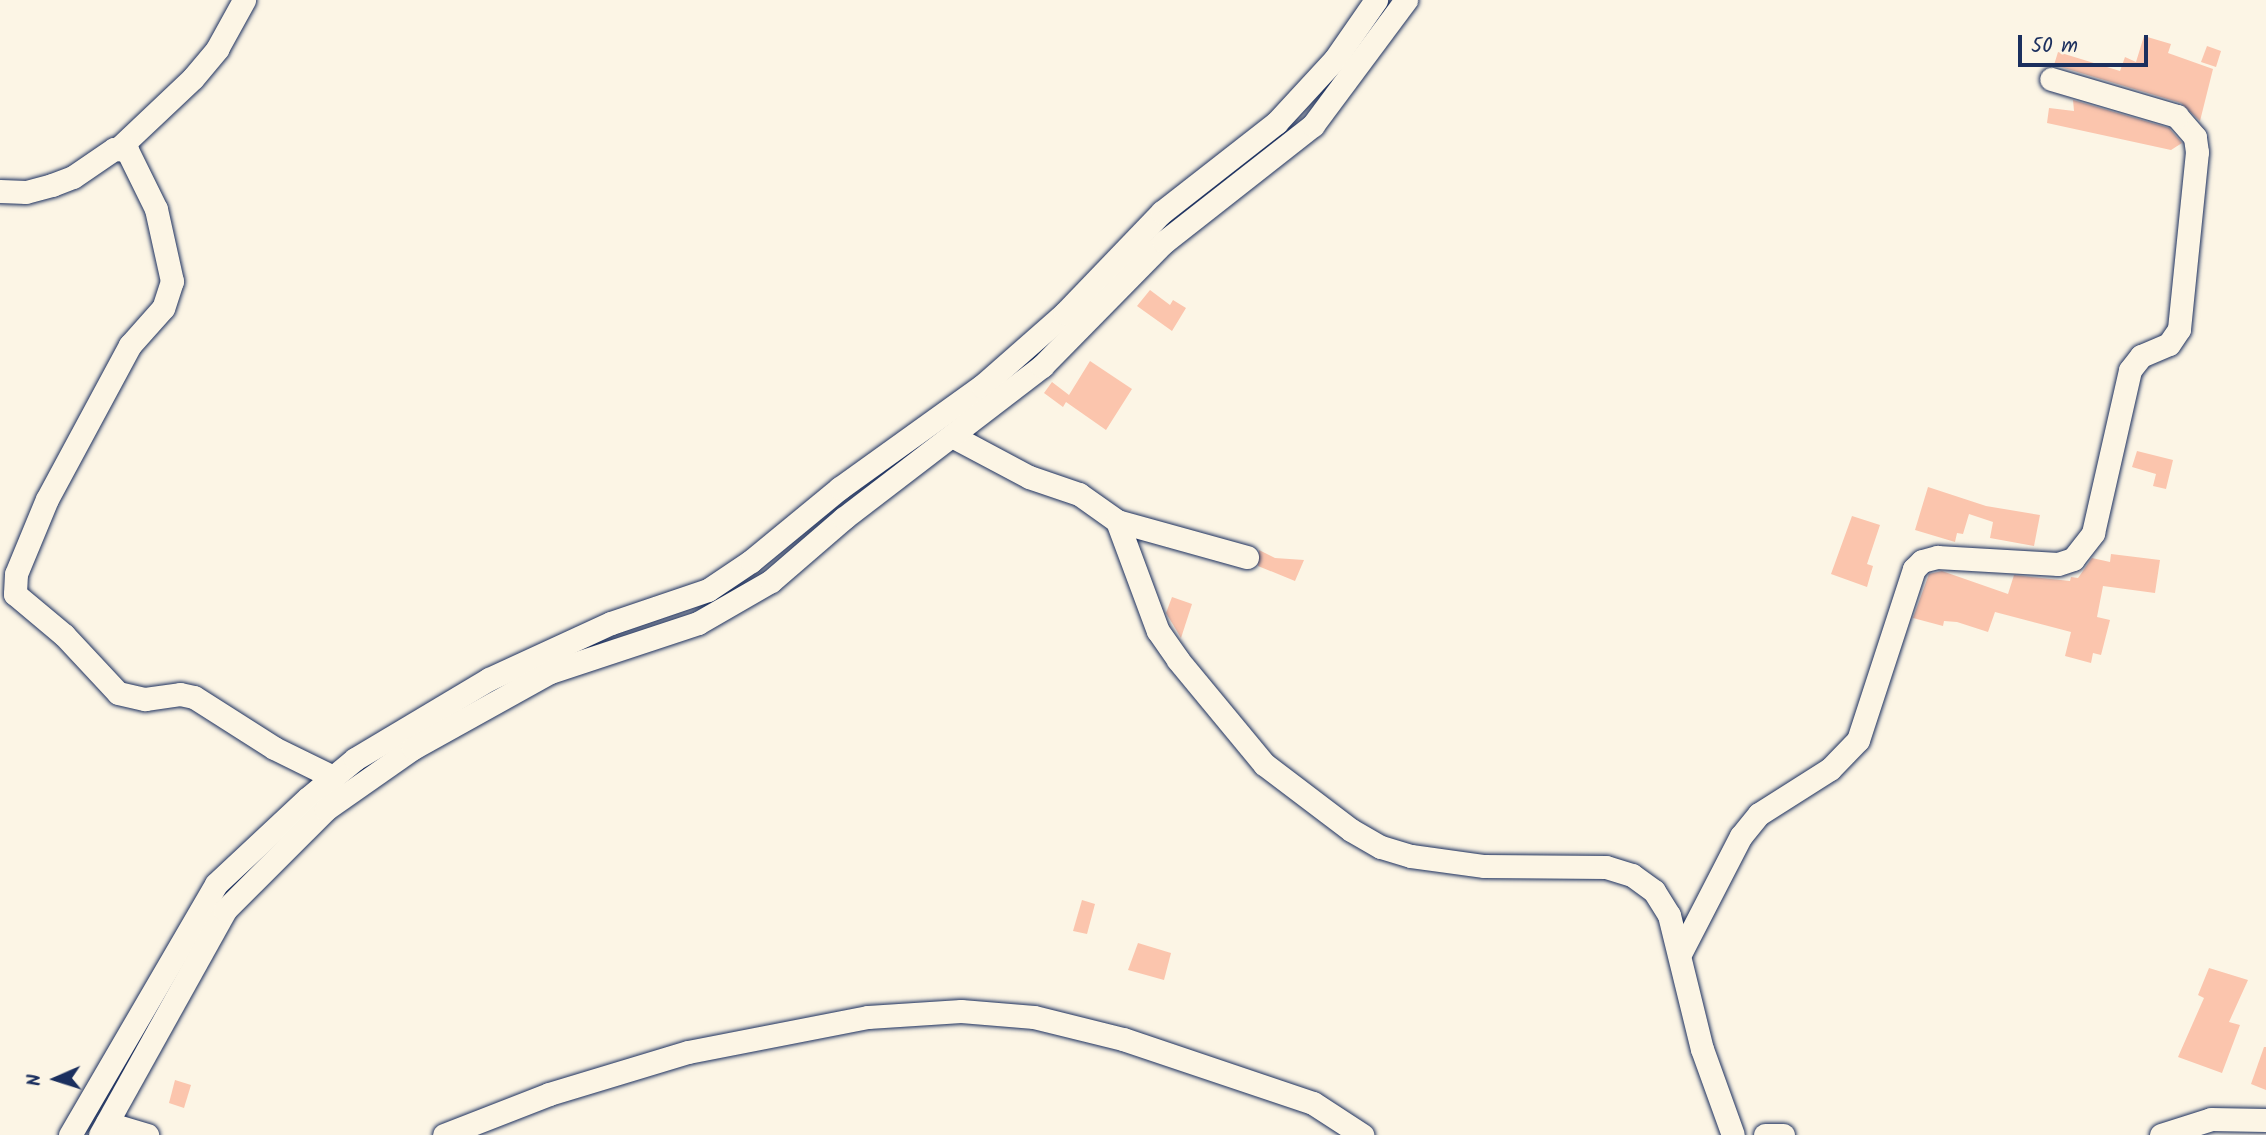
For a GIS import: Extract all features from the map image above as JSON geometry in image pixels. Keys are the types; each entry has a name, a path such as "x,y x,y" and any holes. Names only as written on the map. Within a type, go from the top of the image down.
{"street":[{"path":"0,191 26,192 52,185 120,147 193,78 216,49 244,0"},
{"path":"70,1135 216,884 333,777 416,719 489,679 611,623 709,590 751,561 840,488 982,386 1065,313 1162,212 1276,123 1335,59 1376,0"},
{"path":"148,1135 103,1129 225,910 326,809 413,748 550,672 698,623 752,594 1042,366 1186,223 1314,125 1334,103 1406,0"},
{"path":"1681,952 1741,836 1759,814 1830,769 1858,740 1914,569 1922,561 1937,557 2058,564 2073,559 2093,533 2130,370 2141,356 2169,344 2179,329 2197,152 2195,137 2177,116 2051,79"},
{"path":"120,147 135,159 156,209 170,263 169,296 131,345 47,499 16,574 15,594 65,635 118,693 145,699 180,694 194,697 274,748 333,777"},
{"path":"952,436 1029,477 1079,494 1116,521 1247,556"},
{"path":"1116,521 1158,631 1178,660 1248,747 1311,802 1381,847 1412,856 1484,866 1606,867 1632,875 1654,891 1664,907 1681,952 1702,1049 1733,1135"},
{"path":"444,1135 549,1094 688,1052 868,1017 961,1011 1034,1017 1123,1039 1313,1103 1362,1135"},
{"path":"2161,1135 2211,1119 2266,1120"},
{"path":"1765,1135 1783,1135"}],"building":[{"path":"2144,36 2171,44 2168,53 2213,69 2200,121 2181,103 2054,65 2058,52 2120,71 2125,57 2136,62"},
{"path":"2207,46 2221,51 2216,67 2201,62"},
{"path":"2073,100 2169,128 2182,143 2171,150 2047,123 2049,108 2074,111"},
{"path":"1150,290 1170,305 1173,300 1186,308 1172,331 1137,306"},
{"path":"1090,361 1132,389 1106,430 1066,402 1063,407 1044,393 1052,382 1069,395"},
{"path":"2137,451 2173,460 2166,489 2153,486 2156,474 2132,467"},
{"path":"1928,487 1986,506 2040,515 2034,546 1990,538 1993,522 1969,514 1963,534 1957,533 1955,542 1915,530"},
{"path":"1852,516 1880,525 1867,564 1873,566 1867,587 1831,574"},
{"path":"1259,550 1275,558 1304,560 1295,581 1258,566"},
{"path":"2111,554 2160,560 2155,593 2103,586 2097,617 2110,620 2101,655 2093,653 2091,663 2065,656 2071,632 1995,612 1988,632 1957,622 1944,621 1943,626 1913,618 1929,574 1942,571 2008,594 2014,575 2070,581 2071,577 2078,578 2092,558 2110,562"},
{"path":"1172,597 1192,604 1181,638 1166,613"},
{"path":"1082,900 1095,904 1087,934 1073,931"},
{"path":"1138,943 1171,953 1164,980 1128,970"},
{"path":"2209,968 2248,980 2229,1022 2240,1025 2222,1073 2178,1057 2204,998 2198,995"},
{"path":"2266,1047 2266,1090 2251,1084"},
{"path":"175,1080 191,1085 184,1108 169,1103"}]}
